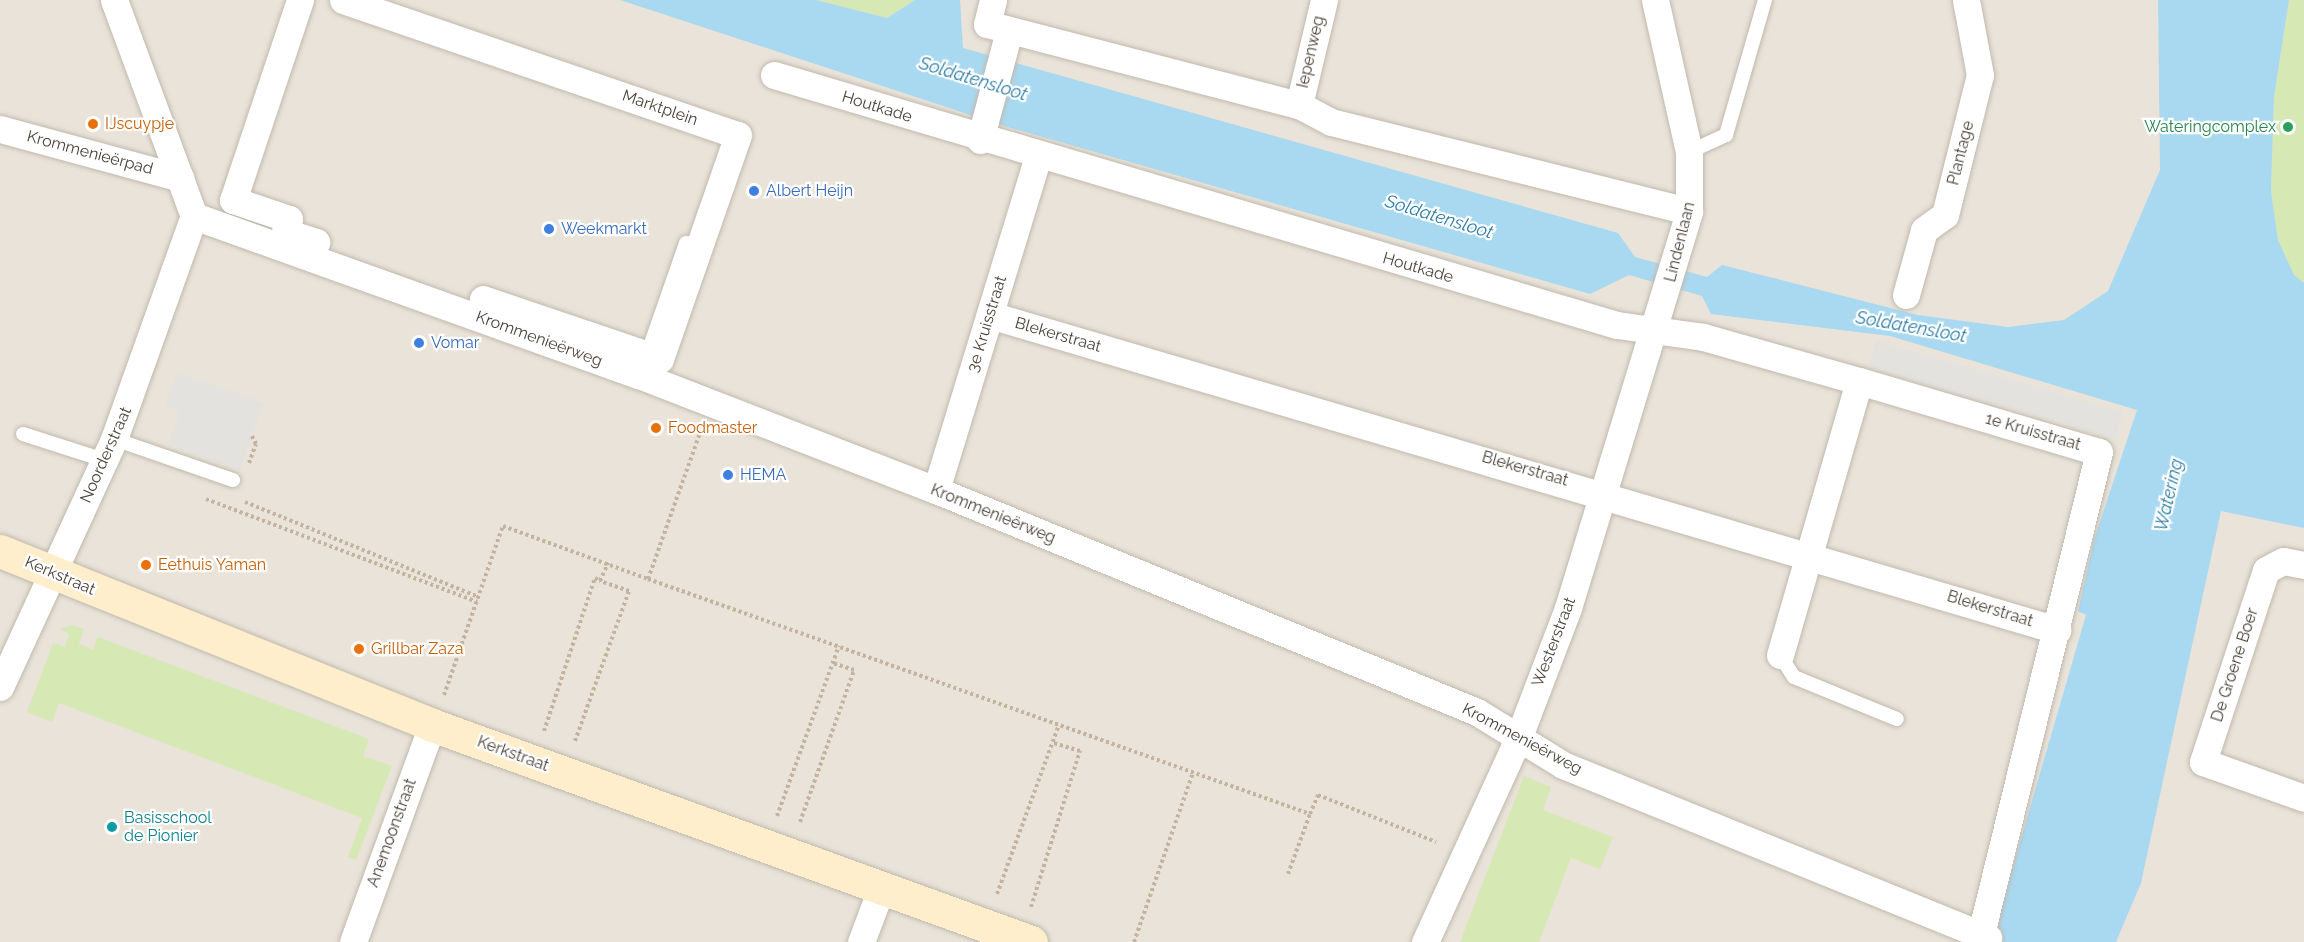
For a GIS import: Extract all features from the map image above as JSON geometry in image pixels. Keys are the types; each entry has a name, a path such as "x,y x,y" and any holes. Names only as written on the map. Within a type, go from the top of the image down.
{"street":[{"path":"114,0 194,216"},
{"path":"300,0 233,200 289,219 285,232 643,365"},
{"name":"Marktplein","path":"344,0 738,135 660,359 643,365"},
{"path":"993,0 987,24 1007,41 1299,105 1331,122 1689,211"},
{"name":"Iepenweg","path":"1299,105 1324,0"},
{"name":"Lindenlaan","path":"1655,0 1689,152 1689,211 1655,332"},
{"name":"Plantage","path":"1906,295 1924,230 1945,215 1980,75 1966,0"},
{"path":"984,131 1007,41"},
{"name":"Houtkade","path":"774,75 984,131 1038,157 1617,325 1703,337 1859,381"},
{"name":"Krommenieërpad","path":"0,129 180,178"},
{"name":"3e Kruisstraat","path":"936,490 1038,157"},
{"name":"Krommenieërweg","path":"194,216 643,365 710,404 936,490 1477,712 1563,765 1982,938"},
{"name":"Noorderstraat","path":"0,687 109,450 194,216"},
{"name":"Blekerstraat","path":"990,315 1606,493 2057,630"},
{"name":"Westerstraat","path":"1425,942 1467,857 1518,739 1606,493 1655,332"},
{"path":"1780,655 1811,555 1859,381"},
{"name":"1e Kruisstraat","path":"1859,381 2099,452 1982,938"},
{"name":"Kerkstraat","path":"0,551 432,724 1026,940"},
{"name":"De Groene Boer","path":"2304,565 2283,561 2266,570 2203,762 2304,798"},
{"name":"Anemoonstraat","path":"353,942 432,724"},
{"path":"861,942 882,886"}],"lane":[{"path":"1689,152 1726,135 1765,0"},
{"path":"643,365 712,170"},
{"path":"23,434 109,450 233,480"},
{"path":"1780,655 1794,676 1897,719"}],"path":[{"path":"648,579 710,404"},
{"path":"233,480 236,498 477,596"},
{"path":"203,498 477,602"},
{"path":"432,724 503,526 1310,814"},
{"path":"600,581 608,563"},
{"path":"534,762 595,578 629,591 564,773"},
{"path":"777,849 839,646"},
{"path":"777,849 854,670 833,663"},
{"path":"985,925 1059,725"},
{"path":"1026,940 1080,751 1053,743"},
{"path":"1134,942 1193,773"},
{"path":"1288,874 1318,795 1467,857"}],"shaded area":[{"path":"0,0 2304,0 2304,942 0,942"},
{"path":"1876,341 2123,412 2115,439 1868,368"},
{"path":"177,372 264,403 240,470 168,445 180,411 165,406"}],"green space":[{"path":"816,0 915,0 887,18"},
{"name":"Wateringcomplex","path":"2289,0 2304,0 2304,283 2294,275 2278,240 2271,191 2274,97"},
{"path":"72,625 84,629 79,644 93,650 98,637 369,739 363,756 392,766 356,860 348,857 362,818 59,703 52,722 27,712 53,643 65,647 69,634 60,629"},
{"path":"1524,776 1551,787 1543,810 1613,837 1600,869 1571,858 1539,942 1460,942"}],"water":[{"path":"620,0 816,0 887,18 915,0 960,0 963,48 1618,233 1635,257 1707,277 1722,265 1918,315 2008,327 2064,320 2108,291 2160,170 2158,0 2289,0 2274,97 2271,191 2278,240 2294,275 2304,283 2304,528 2221,511 2141,883 2116,942 1991,942 2086,615 2078,611 2094,540 2137,410 1890,336 1711,314 1702,296 1629,275 1590,294 1001,125"}],"place":[{"name":"IJscuypje","path":"93,124"},
{"name":"Wateringcomplex","path":"2288,127"},
{"name":"Albert Heijn","path":"754,191"},
{"name":"Weekmarkt","path":"549,229"},
{"name":"Vomar","path":"419,343"},
{"name":"Foodmaster","path":"656,428"},
{"name":"HEMA","path":"728,475"},
{"name":"Eethuis Yaman","path":"146,565"},
{"name":"Grillbar Zaza","path":"359,649"},
{"name":"Basisschool de Pionier","path":"112,827"}],"water label":[{"name":"Soldatensloot","path":"973,79"},
{"name":"Soldatensloot","path":"1439,217"},
{"name":"Soldatensloot","path":"1911,327"},
{"name":"Watering","path":"2169,495"}]}
